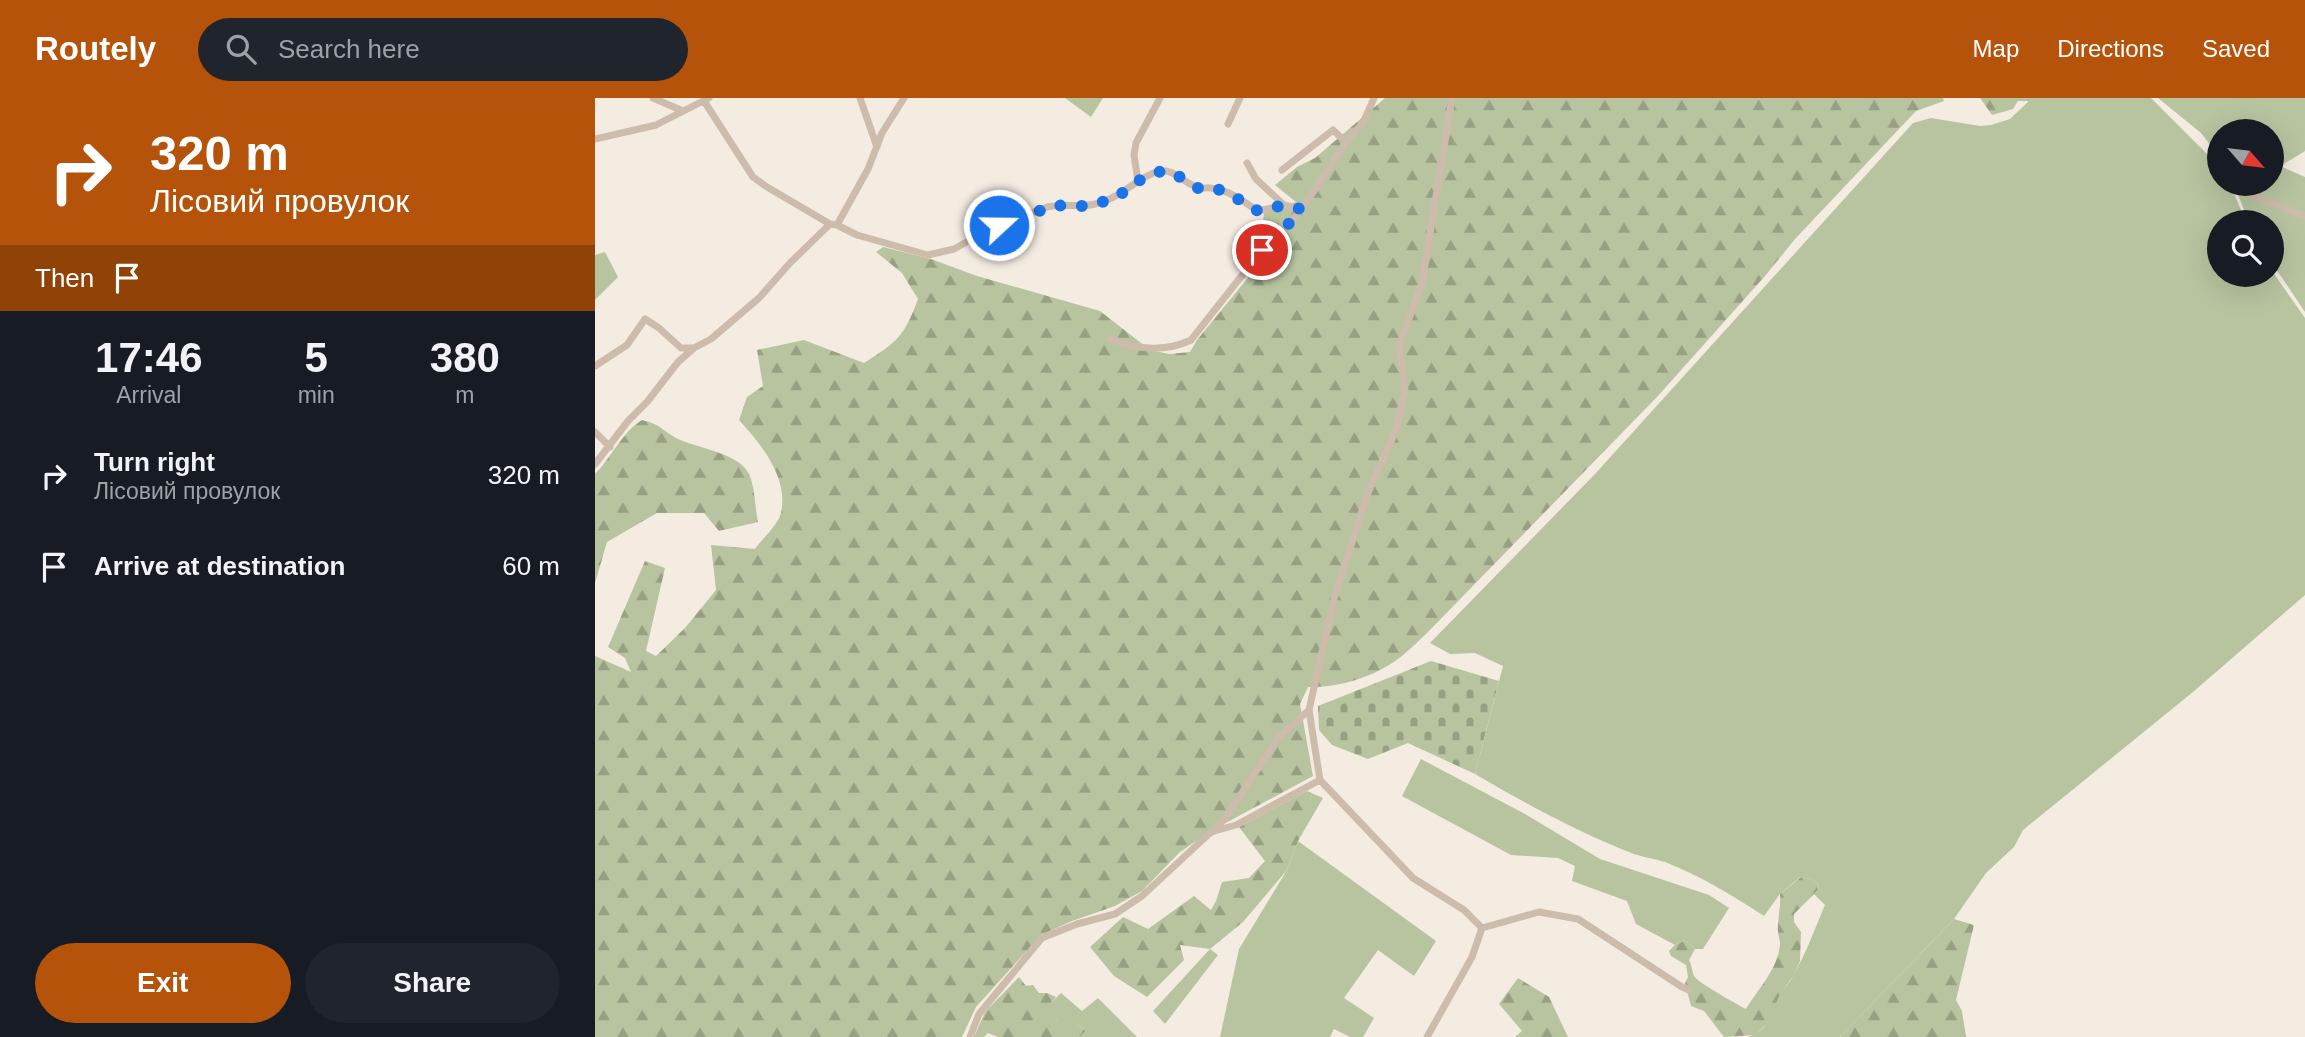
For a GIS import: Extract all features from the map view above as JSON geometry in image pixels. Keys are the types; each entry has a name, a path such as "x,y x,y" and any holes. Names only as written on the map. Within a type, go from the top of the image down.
{"street":[{"path":"653,98 684,111"},
{"path":"860,98 877,148"},
{"path":"595,366 627,345 645,319 681,348 694,348 711,339 759,298 790,263 833,225 877,148 882,133 904,98"},
{"path":"1138,181 1133,155 1136,143 1160,98"},
{"path":"1228,124 1240,98"},
{"path":"1111,338 1128,346 1150,348 1179,346 1191,340 1262,250 1276,239 1316,190 1346,142 1363,123 1374,98"},
{"path":"1452,98 1422,283 1399,346 1405,390 1396,430 1367,495 1334,599 1309,710 1320,780 1413,877 1464,910 1482,928"},
{"path":"595,139 656,125 707,100 753,177 767,187 833,225 857,235 928,255 954,249 990,229 1047,207 1093,205 1117,197 1138,181 1158,172 1170,171 1198,188 1212,187 1228,193 1258,211 1284,205 1301,209"},
{"path":"1282,170 1333,130 1346,142"},
{"path":"1247,163 1256,179 1284,205"},
{"path":"2255,196 2305,216"},
{"path":"595,464 678,362 694,348"},
{"path":"595,432 610,447"},
{"path":"970,1037 979,1014 1042,938 1077,924 1115,914 1142,896 1226,817 1278,738 1309,710"},
{"path":"1212,832 1236,825 1320,780"},
{"path":"1482,928 1539,912 1578,919 1689,990"},
{"path":"1427,1037 1472,957 1482,928"}],"green space":[{"path":"1065,98 1103,98 1091,117"},
{"path":"1385,98 1943,98 1944,101 1916,111 1795,239 1657,397 1409,650 1367,676 1332,686 1308,687 1300,704 1313,776 1211,831 1180,852 1142,891 1115,906 1041,935 976,1007 962,1037 595,1037 595,656 631,672 625,658 608,647 645,561 665,568 646,651 656,656 685,628 716,590 711,545 755,549 779,518 782,500 777,475 764,451 739,420 747,397 763,386 757,350 804,340 864,363 892,344 908,322 918,299 902,273 876,252 883,247 1100,311 1150,350 1169,354 1190,352 1283,235 1263,223 1264,213 1296,202 1275,185 1297,167 1315,158"},
{"path":"1980,98 2037,98 2034,101 2018,101 2013,109 1992,115"},
{"path":"2032,98 2151,98 2207,154 2207,196 2235,196 2241,210 2207,210 2207,287 2283,287 2305,318 2305,595 2193,692 2023,830 2014,847 1986,873 1954,919 1840,1037 1748,1037 1766,1025 1780,994 1792,979 1806,950 1825,905 1814,894 1819,889 1818,884 1811,879 1800,877 1780,894 1764,916 1691,873 1665,862 1633,854 1589,835 1475,774 1503,666 1475,653 1450,654 1430,643 1595,474 1913,123 1931,118 1980,126 2010,119"},
{"path":"2158,98 2305,98 2305,151 2284,164 2284,119 2207,119 2207,141"},
{"path":"2284,168 2305,177 2305,312 2284,281 2284,210 2244,210 2238,196 2284,196"},
{"path":"605,252 618,277 595,300 595,255"},
{"path":"642,420 684,442 736,460 749,474 753,485 758,522 719,531 704,513 657,513 607,542 595,583 595,474 629,431"},
{"path":"1431,661 1499,681 1475,774 1408,743 1368,759 1332,745 1319,730 1318,706"},
{"path":"1421,759 1525,814 1600,859 1709,895 1729,908 1703,949 1695,949 1685,940 1675,945 1636,924 1627,901 1572,881 1575,866 1558,858 1511,855 1402,796"},
{"path":"1307,791 1323,798 1298,841 1287,870 1243,922 1210,949 1180,945 1184,960 1147,997 1114,976 1090,947 1123,917 1148,929 1194,896 1211,910 1222,882 1249,878 1265,861 1239,827"},
{"path":"1298,841 1436,941 1414,976 1378,950 1344,998 1374,1018 1363,1037 1350,1037 1334,1029 1330,1037 1220,1037 1239,949 1287,870"},
{"path":"1801,877 1811,879 1818,884 1819,889 1794,914 1794,922 1801,932 1800,961 1794,975 1780,994 1775,1012 1755,1035 1724,1037 1704,1011 1691,1006 1685,983 1688,977 1686,965 1671,956 1669,951 1685,940 1695,949 1689,960 1694,976 1746,1009 1776,962 1780,944 1780,894"},
{"path":"1954,919 1974,925 1956,1000 1962,1011 1966,1037 1840,1037"},
{"path":"1210,949 1218,955 1165,1024 1153,1011"},
{"path":"1019,977 1026,986 1033,985 1039,993 1056,997 1051,1003 1056,1021 1072,1021 1086,1031 1080,1037 998,1037 988,1033 984,1037 974,1037 985,1012"},
{"path":"1518,978 1549,997 1568,1037 1515,1037 1522,1031 1499,1004"},
{"path":"1061,993 1082,1011 1098,998 1137,1037 1080,1037 1086,1031 1072,1023 1050,1018 1051,1003"}],"route":[{"path":"999,225 1056,205 1093,205 1117,197 1138,181 1158,172 1170,171 1198,188 1212,187 1228,193 1258,211 1284,205 1301,209 1276,239 1262,250"}]}
